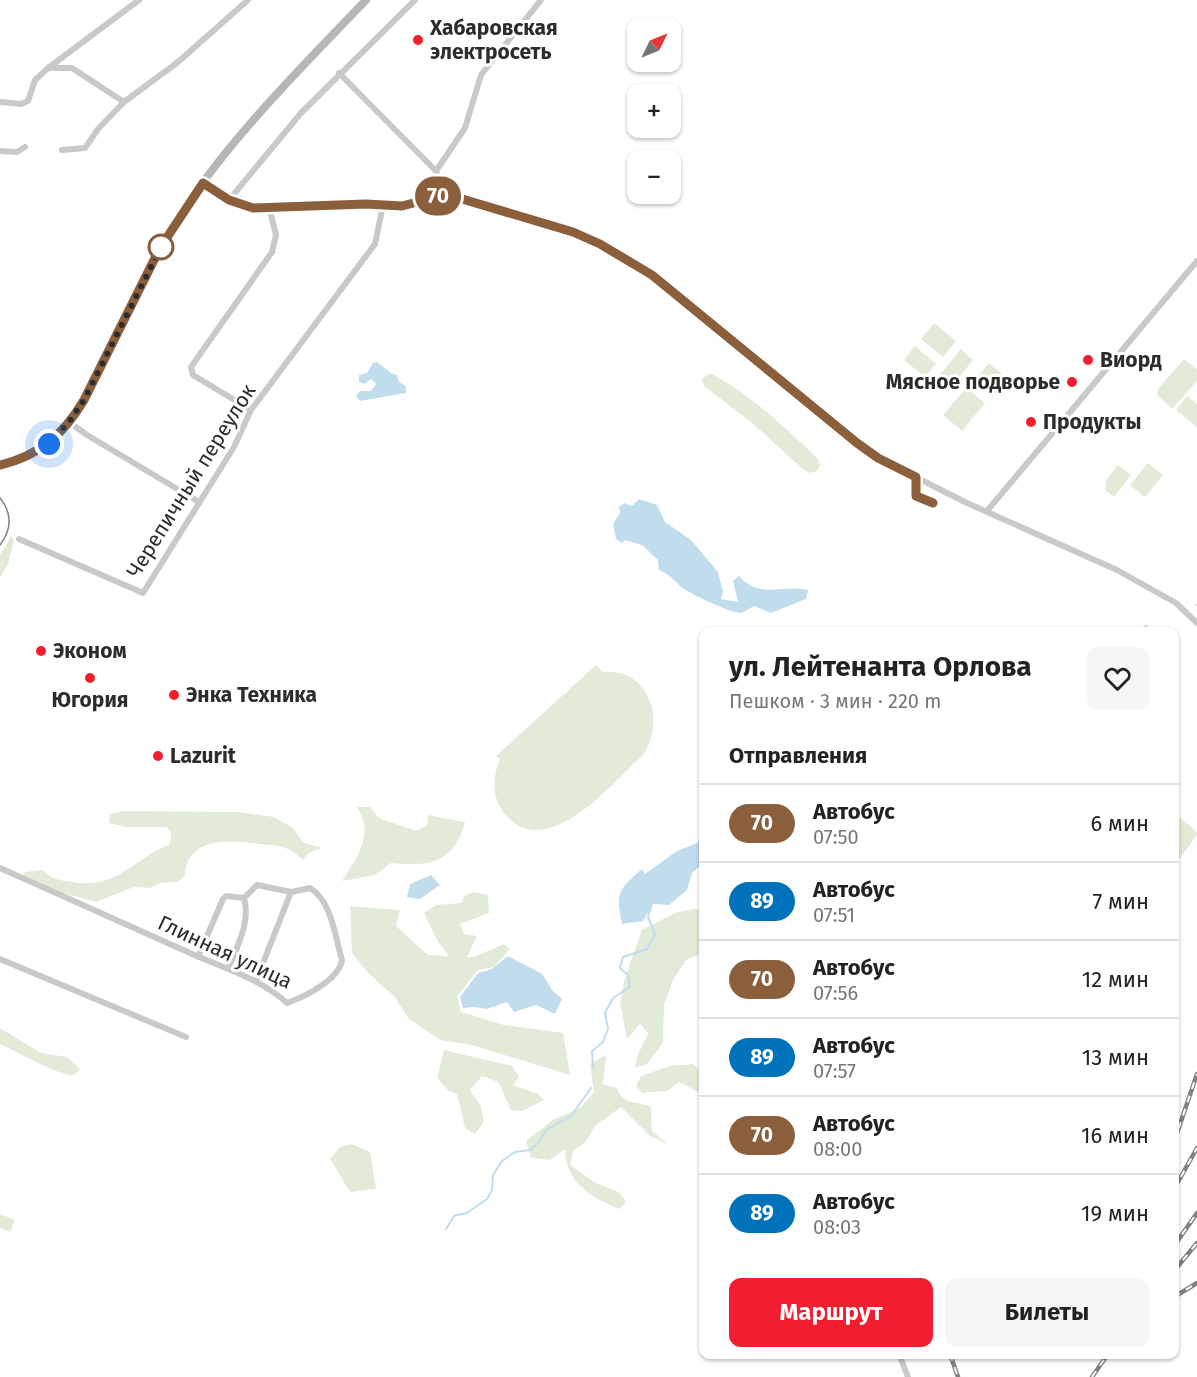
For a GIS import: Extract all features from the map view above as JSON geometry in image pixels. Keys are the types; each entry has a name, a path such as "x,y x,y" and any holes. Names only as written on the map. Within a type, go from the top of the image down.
{"main road":[{"path":"0,465 21,460 42,449 69,422 84,400 160,248 203,183 252,122 366,0"}],"street":[{"path":"0,102 21,104 28,101 35,80 48,68 139,0"},
{"path":"62,150 84,148 98,129 124,102 178,62 248,0"},
{"path":"229,200 283,134 339,73 415,0"},
{"path":"436,171 465,128 481,75 541,0"},
{"path":"48,68 72,68 124,102"},
{"path":"339,73 436,171 444,195"},
{"path":"0,151 17,152 25,147"},
{"path":"203,183 244,207 402,206 444,195 573,232 600,244 652,275 833,425 878,458 1117,570 1181,606 1197,622"},
{"name":"Черепичный переулок","path":"19,539 140,594 146,590 234,447 251,410 375,244 383,205"},
{"path":"251,410 193,375 192,363 272,252 276,235 269,207"},
{"path":"987,511 1197,261"},
{"path":"69,422 199,502"},
{"name":"Глинная улица","path":"0,868 256,981 275,991 287,1004 308,996 341,965 324,902 318,893 310,888 291,892 257,885 244,898"},
{"path":"256,981 291,892"},
{"path":"198,957 223,899 226,896 244,898 246,906 243,932 228,969"},
{"path":"0,959 186,1037"},
{"path":"901,1359 908,1377"}],"green space":[{"path":"934,323 956,341 943,357 921,339"},
{"path":"915,346 936,364 925,377 904,360"},
{"path":"961,349 973,360 948,391 935,381"},
{"path":"1184,359 1197,369 1197,381 1172,409 1157,395 1157,390"},
{"path":"989,363 1008,379 993,397 974,381"},
{"path":"710,373 754,401 793,435 818,459 820,465 817,471 808,473 804,470 751,422 704,386 702,379"},
{"path":"966,388 985,403 962,431 943,415"},
{"path":"1187,396 1197,404 1197,427 1176,410"},
{"path":"1148,463 1163,475 1145,497 1130,485"},
{"path":"1118,465 1131,475 1114,497 1105,490 1106,480"},
{"path":"11,536 14,540 8,564 0,578 0,555"},
{"path":"596,665 603,672 619,673 632,678 643,688 650,700 653,714 653,728 649,743 642,756 577,815 557,825 538,830 520,826 499,806 495,793 495,780 500,760 496,756"},
{"path":"357,807 370,807 379,818 416,831 427,825 428,815 465,822 454,846 438,859 429,863 391,863 375,875 342,881 362,846 364,827"},
{"path":"121,811 238,812 274,817 293,828 304,843 322,848 310,852 303,860 290,850 278,846 237,842 213,843 194,853 188,863 185,876 177,882 160,883 150,888 134,887 96,902 60,892 23,876 25,872 43,870 53,878 60,880 88,883 101,881 113,877 170,844 171,833 167,827 126,827 109,823 110,814"},
{"path":"1179,817 1197,832 1179,860"},
{"path":"474,892 488,895 489,913 460,924 464,934 477,936 467,957 474,957 504,944 510,949 494,967 478,970 457,996 461,1012 504,1025 563,1033 570,1075 472,1045 440,1040 409,1019 394,996 368,973 352,953 350,906 400,910 396,926 428,955 449,956 438,942 424,913 436,905 462,903 464,896"},
{"path":"699,910 699,955 686,960 673,980 664,1005 663,1043 647,1064 635,1068 637,1057 648,1033 640,1024 627,1039 620,1003 624,981 642,930 675,913"},
{"path":"0,1028 41,1053 67,1057 80,1069 74,1075 58,1072 0,1044"},
{"path":"444,1050 512,1066 519,1077 513,1085 538,1094 544,1100 522,1111 511,1110 498,1082 482,1076 470,1090 481,1106 484,1122 475,1134 465,1128 457,1094 449,1091 437,1078"},
{"path":"606,1055 603,1084 617,1088 623,1098 631,1102 651,1107 652,1131 669,1145 650,1136 621,1107 595,1126 586,1142 573,1151 570,1165 594,1182 620,1193 626,1202 619,1209 589,1194 575,1180 566,1161 565,1149 550,1160 531,1158 526,1141 554,1119 580,1108 594,1092 590,1064"},
{"path":"693,1064 699,1069 699,1092 679,1082 667,1091 642,1093 636,1086 641,1076 670,1066"},
{"path":"352,1144 370,1152 376,1189 350,1192 330,1159 340,1147"},
{"path":"0,1214 15,1220 10,1232 0,1228"}],"water":[{"path":"377,362 397,375 399,382 406,386 406,393 360,401 356,396 360,391 371,391 376,384 371,379 364,384 359,382 359,375 367,373 373,363"},
{"path":"639,499 657,505 665,522 691,540 718,572 723,591 721,599 738,602 733,581 739,576 747,583 763,589 808,590 806,599 771,613 754,606 741,613 720,607 685,590 659,570 658,560 642,545 625,540 622,543 616,539 613,524 620,513 619,507 624,503 632,506"},
{"path":"699,840 699,867 692,873 687,890 669,905 653,904 643,921 622,924 619,898 628,882 642,869 645,874 677,851"},
{"path":"431,875 440,885 420,899 407,897 410,884"},
{"path":"508,956 542,974 553,991 562,999 555,1014 536,1005 514,1012 507,1002 487,1009 463,1008 460,997 478,973 492,969"}],"waterway":[{"path":"593,1068 592,1051 603,1042 608,1029 605,1013 613,998 630,987 628,975 620,968 623,957 647,949 655,934 648,917 651,907"},
{"path":"446,1229 454,1216 467,1213 487,1199 492,1190 493,1175 502,1161 515,1152 530,1150 539,1142 546,1130 571,1116 591,1088"}],"tram line":[{"path":"0,498 9,516 9,527 0,545"}],"railway":[{"path":"1179,1127 1197,1074"},
{"path":"1179,1180 1197,1148"},
{"path":"1179,1239 1197,1213"},
{"path":"1179,1265 1197,1243"},
{"path":"1179,1294 1197,1283"},
{"path":"952,1359 958,1377"},
{"path":"1092,1377 1105,1359"}],"bus line":[{"name":"70","path":"0,465 21,460 42,449 77,411 160,248 203,183 229,200 244,207 253,208 366,204 402,206 444,195 452,196 573,232 600,244 652,275 833,425 878,458 916,477 915,495 933,503"}],"place":[{"name":"Хабаровская электросеть","path":"418,40"},
{"name":"Виорд","path":"1088,360"},
{"name":"Мясное подворье","path":"1072,382"},
{"name":"Продукты","path":"1031,422"},
{"name":"Эконом","path":"41,651"},
{"name":"Югория","path":"90,678"},
{"name":"Энка Техника","path":"174,695"},
{"name":"Lazurit","path":"158,756"}],"route":[{"path":"49,444 69,422 84,400 161,247"}]}
